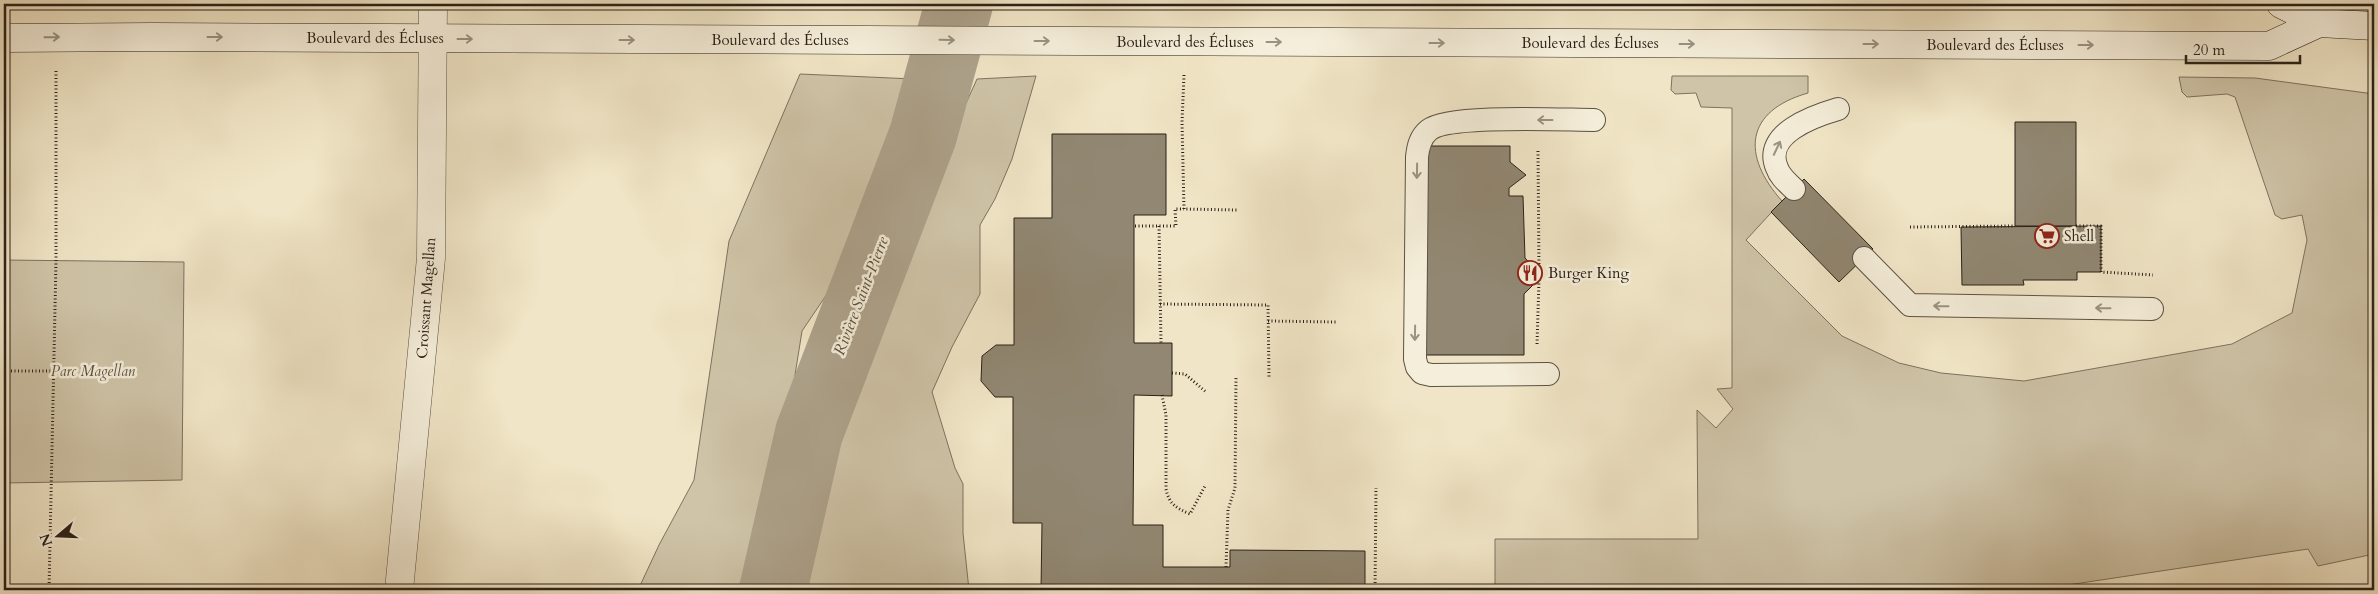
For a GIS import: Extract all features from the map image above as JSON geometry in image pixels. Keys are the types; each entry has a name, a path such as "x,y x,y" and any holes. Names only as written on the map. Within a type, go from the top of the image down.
{"street":[{"name":"Croissant Magellan","path":"399,590 430,276 433,4"},
{"path":"2281,4 2319,23 2374,26"},
{"name":"Boulevard des Écluses","path":"4,38 153,36 2269,46 2319,23"}],"lane":[{"path":"1794,189 1777,168 1774,155 1777,145 1797,125 1838,109"},
{"path":"1548,374 1431,375 1422,373 1417,367 1415,359 1417,157 1419,142 1430,130 1461,120 1594,120"},
{"path":"1864,258 1910,305 2152,309"}],"path":[{"path":"49,590 56,261 56,65"},
{"path":"1184,69 1182,122 1184,209"},
{"path":"1538,145 1539,272"},
{"path":"1135,226 1176,226 1175,209 1238,210"},
{"path":"1159,226 1161,343"},
{"path":"1910,227 2015,226"},
{"path":"2076,226 2101,226 2101,272 2153,275"},
{"path":"1537,351 1538,280"},
{"path":"1160,304 1268,306 1269,377"},
{"path":"1268,321 1336,322"},
{"path":"4,371 53,370"},
{"path":"1172,373 1185,374 1206,392"},
{"path":"1226,566 1228,510 1235,488 1236,378"},
{"path":"1162,395 1166,415 1166,489 1168,500 1176,508 1190,514 1205,486"},
{"path":"1375,590 1376,488"}],"green space":[{"path":"800,74 914,79 883,198 854,254 802,331 770,533 750,590 638,590 659,545 694,480 729,241"},
{"path":"1036,76 1012,159 995,199 980,225 980,294 952,347 932,392 955,468 963,484 963,533 969,590 793,590 799,566 813,477 858,371 900,260 948,143 977,79"},
{"path":"1672,76 1808,76 1808,93 1787,101 1772,111 1761,123 1756,136 1756,151 1760,167 1769,184 1782,201 1746,240 1842,336 1899,363 1941,373 2024,381 2232,344 2292,313 2307,240 2302,215 2282,219 2275,215 2235,97 2227,94 2187,97 2182,92 2179,77 2255,78 2374,94 2374,554 2318,566 2308,549 2034,590 1488,590 1495,584 1495,539 1698,539 1697,410 1716,428 1733,409 1717,389 1732,388 1732,108 1701,107 1696,93 1675,94 1671,90"},
{"name":"Parc Magellan","path":"4,260 184,262 182,480 4,483"}],"building":[{"name":"Shell","path":"2015,122 2076,122 2076,226 2015,226"},
{"path":"1052,134 1166,134 1166,215 1134,215 1134,343 1172,343 1172,396 1134,395 1133,525 1163,525 1163,567 1230,567 1230,550 1365,551 1365,590 1041,590 1042,523 1013,523 1013,397 995,397 981,381 982,356 996,345 1014,345 1014,218 1052,218"},
{"path":"1426,146 1510,146 1510,162 1526,175 1509,188 1509,196 1523,196 1525,258 1542,276 1524,294 1524,355 1426,355"},
{"path":"1804,179 1873,249 1839,282 1771,212"},
{"path":"2101,226 2101,272 2077,272 2077,280 2023,280 2024,285 1962,285 1961,227"}],"waterway":[{"name":"Rivière Saint-Pierre","path":"773,590 809,433 923,135 959,4"}],"place":[{"name":"Shell","path":"2047,236"},
{"name":"Burger King","path":"1530,273"}]}
